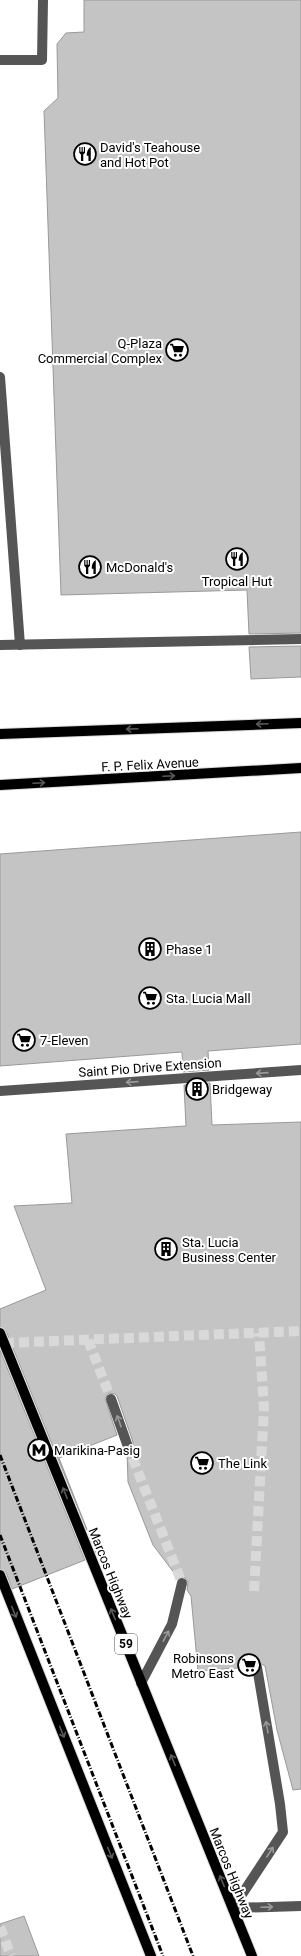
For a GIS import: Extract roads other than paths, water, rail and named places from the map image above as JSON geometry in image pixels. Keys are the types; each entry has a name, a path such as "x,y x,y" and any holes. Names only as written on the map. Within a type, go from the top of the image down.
{"main road":[{"path":"0,734 301,723"},
{"name":"F. P. Felix Avenue","path":"0,785 301,768"},
{"name":"Marcos Highway","path":"0,1333 252,1956"},
{"path":"0,1575 151,1956"}],"street":[{"path":"0,60 42,60 42,0"},
{"path":"0,377 20,644"},
{"path":"0,645 301,639"},
{"name":"Saint Pio Drive Extension","path":"0,1090 301,1070"},
{"path":"111,1399 127,1444"},
{"path":"141,1682 172,1624 182,1584"},
{"path":"233,1908 283,1832 280,1804 257,1667"},
{"path":"233,1908 301,1906"}],"tunnel":[{"path":"4,1343 301,1331"},
{"path":"254,1591 264,1408 259,1333"},
{"path":"88,1340 111,1399"},
{"path":"127,1444 182,1583"},
{"path":"0,1927 11,1956"}],"railway":[{"path":"0,1455 193,1956"},
{"path":"0,1535 163,1956"}],"place":[{"name":"David's Teahouse and Hot Pot","path":"85,154"},
{"name":"Q-Plaza Commercial Complex","path":"177,350"},
{"name":"Tropical Hut","path":"237,559"},
{"name":"McDonald's","path":"90,567"},
{"name":"Phase 1","path":"150,949"},
{"name":"Sta. Lucia Mall","path":"150,998"},
{"name":"7-Eleven","path":"24,1040"},
{"name":"Bridgeway","path":"197,1089"},
{"name":"Sta. Lucia Business Center","path":"166,1249"},
{"name":"Marikina-Pasig","path":"39,1450"},
{"name":"The Link","path":"202,1463"},
{"name":"Robinsons Metro East","path":"249,1665"}]}
